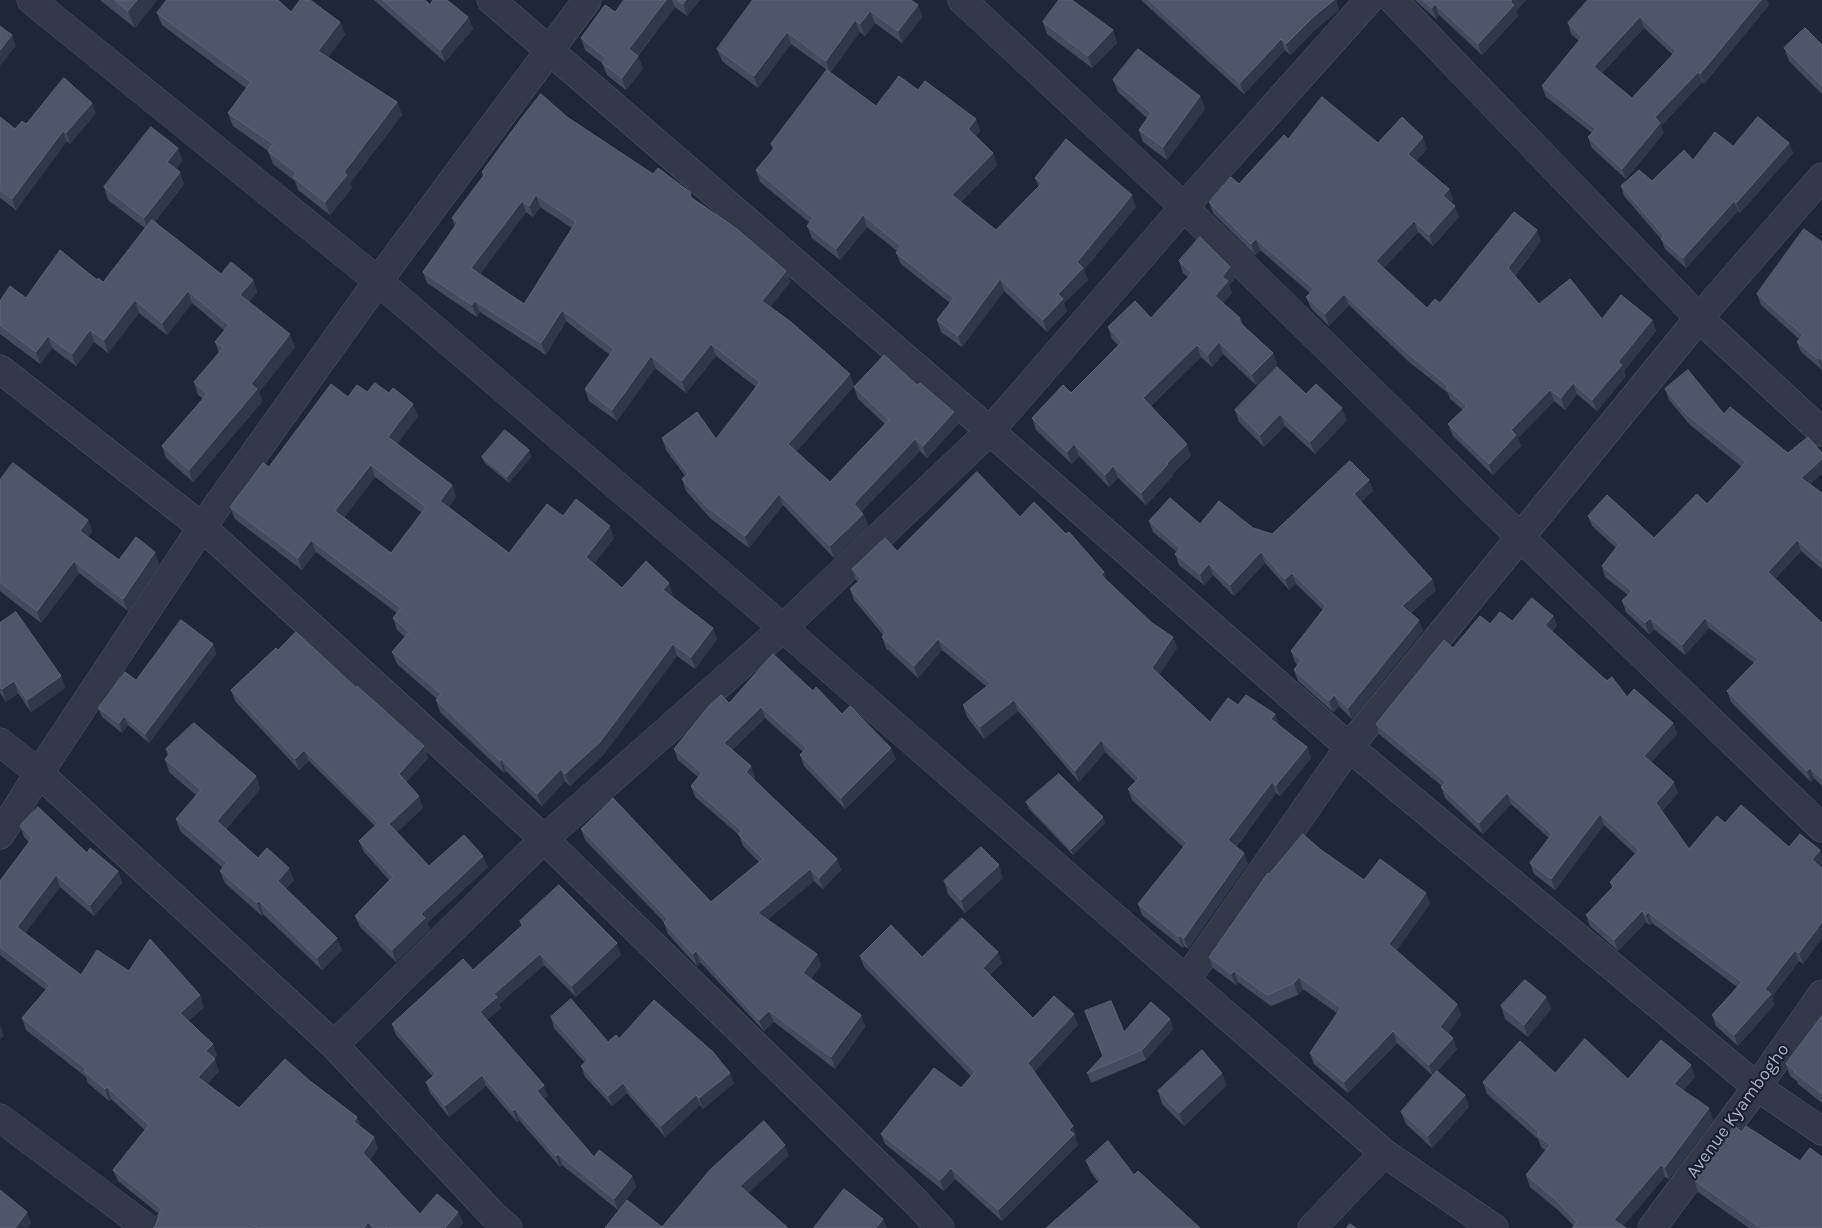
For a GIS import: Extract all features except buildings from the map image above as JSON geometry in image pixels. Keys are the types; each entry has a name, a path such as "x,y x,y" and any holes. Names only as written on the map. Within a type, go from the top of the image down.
{"street":[{"path":"31,0 378,281 783,628 1384,1153 1494,1228"},
{"path":"491,0 990,431 1349,747 1757,1086 1822,1131"},
{"path":"0,835 202,527 378,281 586,0"},
{"path":"962,0 1184,207 1519,536 1822,828"},
{"path":"334,1044 544,839 783,628 990,431 1184,207 1369,0"},
{"path":"1393,0 1699,318 1822,432"},
{"path":"1186,980 1349,747 1519,536 1699,318 1822,177"},
{"path":"0,369 202,527 544,839 916,1202 940,1228"},
{"path":"0,742 39,773 334,1044 490,1213 508,1228"},
{"name":"Avenue Kyambogho","path":"1652,1228 1822,994"},
{"path":"0,1118 147,1228"},
{"path":"1312,1228 1384,1153"}]}
